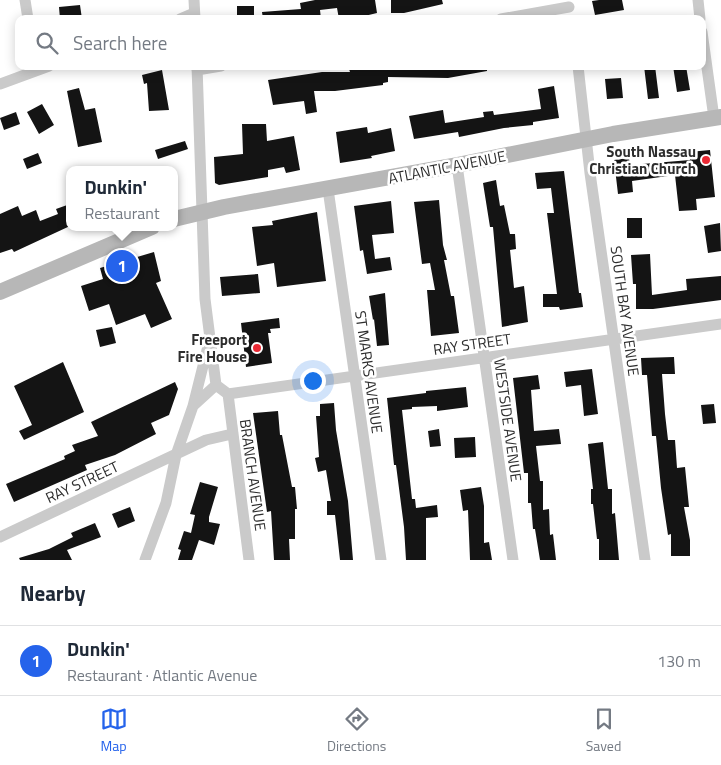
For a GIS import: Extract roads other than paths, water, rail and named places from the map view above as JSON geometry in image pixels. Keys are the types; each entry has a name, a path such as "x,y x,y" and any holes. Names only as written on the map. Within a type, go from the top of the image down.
{"main road":[{"name":"ATLANTIC AVENUE","path":"178,218 718,117"},
{"path":"0,292 143,231"}],"street":[{"path":"25,0 27,15"},
{"path":"194,0 194,15"},
{"path":"698,0 700,15"},
{"path":"529,15 570,9"},
{"path":"706,53 718,117"},
{"path":"0,84 32,70"},
{"path":"197,70 205,299 216,385 228,394"},
{"name":"SOUTH BAY AVENUE","path":"578,70 645,560"},
{"name":"WESTSIDE AVENUE","path":"457,165 513,560"},
{"name":"ST MARKS AVENUE","path":"328,189 381,560"},
{"name":"RAY STREET","path":"228,394 721,324"},
{"path":"145,560 166,504 176,455 193,406 210,336"},
{"path":"193,406 216,385"},
{"name":"BRANCH AVENUE","path":"228,394 249,560"},
{"name":"RAY STREET","path":"0,537 218,436 232,434"}],"place":[{"name":"South Nassau Christian Church","path":"706,160"},
{"name":"Dunkin'","path":"122,266"},
{"name":"Freeport Fire House","path":"257,348"}]}
